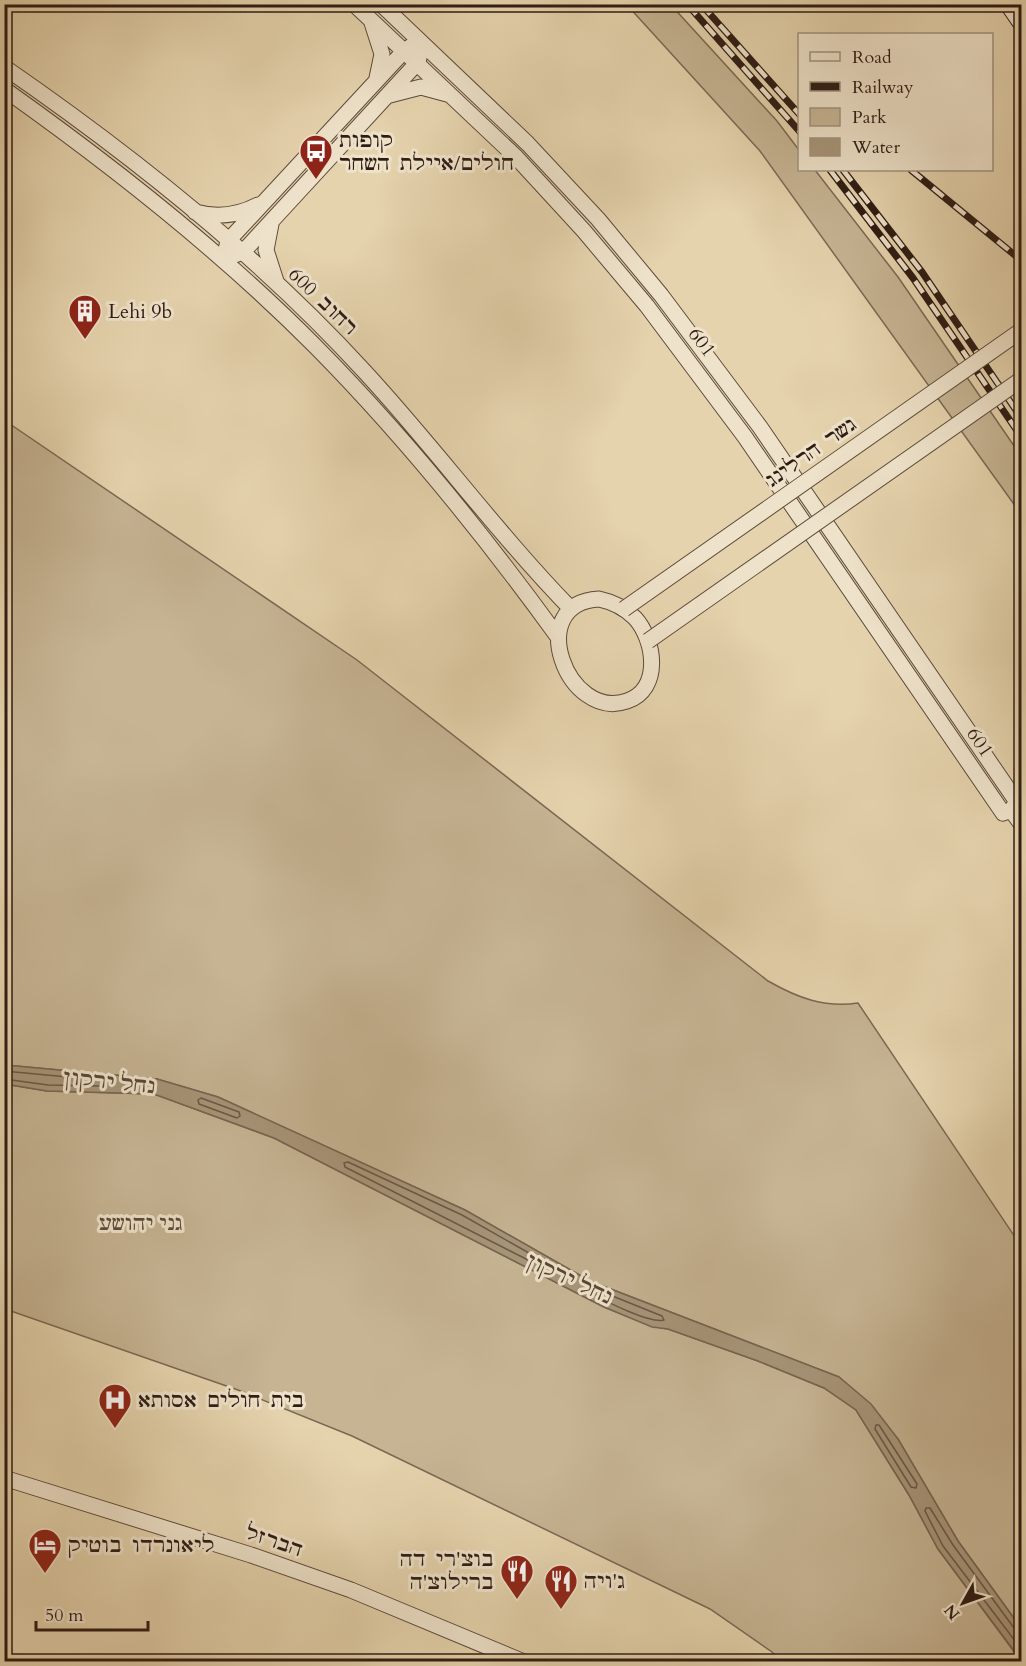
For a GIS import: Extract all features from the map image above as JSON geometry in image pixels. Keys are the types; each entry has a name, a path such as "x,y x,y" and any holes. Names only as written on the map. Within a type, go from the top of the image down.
{"main road":[{"path":"1011,4 1022,20"}],"street":[{"name":"601","path":"354,4 516,157 577,223 665,329 745,437 1003,813 1011,810 1017,802 760,427 698,343 598,219 528,144 381,4"},
{"path":"369,18 376,32 382,54 375,81"},
{"path":"223,260 228,241 375,81 405,50 421,41"},
{"path":"223,260 241,252 418,62 421,41"},
{"name":"רחוב 600","path":"4,67 126,156 278,286 373,381 528,565 571,609"},
{"path":"387,96 421,87 454,96"},
{"name":"רחוב 600","path":"4,89 115,170 223,260 315,346 448,495 514,576 558,637"},
{"path":"193,211 222,216 236,214 263,203"},
{"path":"276,216 269,228 266,250 270,271 278,286"},
{"name":"גשר הרלינג","path":"624,609 1022,330"},
{"path":"648,641 1022,379"},
{"path":"599,599 624,609 642,627 652,657 648,681 634,698 615,703 594,698 576,685 560,657 558,637 565,616 571,609 589,600 599,599"},
{"path":"1011,810 1022,825"},
{"name":"הברזל","path":"4,1478 251,1555 351,1590 524,1662"}],"green space":[{"path":"627,5 671,5 777,121 798,149 798,171 816,171 898,277 1021,456 1021,514 760,151"},
{"path":"4,420 357,660 768,981 790,992 822,1003 858,1003 1021,1246 1021,1628 958,1541 898,1439 839,1377 590,1281 465,1210 218,1097 157,1079 5,1065"},
{"name":"גני יהושע","path":"5,1084 47,1091 154,1094 274,1138 604,1307 652,1326 668,1329 758,1361 824,1388 856,1410 909,1495 938,1549 1021,1661 779,1661 772,1652 710,1609 352,1436 238,1390 5,1309"}],"water":[{"name":"נחל ירקון","path":"5,1065 157,1079 218,1097 465,1210 590,1281 839,1377 871,1404 898,1439 958,1541 1021,1628 1021,1660 938,1549 909,1495 856,1410 824,1388 758,1361 668,1329 652,1327 604,1307 274,1138 154,1094 47,1091 5,1084"}],"railway":[{"path":"687,4 798,130"},
{"path":"701,4 798,113"},
{"path":"831,171 913,278 1022,438"},
{"path":"844,171 922,272 1022,419"},
{"path":"912,171 1022,261"}],"place":[{"name":"קופות חולים/איילת השחר","path":"316,180"},
{"name":"Lehi 9b","path":"85,340"},
{"name":"בית חולים אסותא","path":"115,1429"},
{"name":"ליאונרדו בוטיק","path":"45,1574"},
{"name":"בוצ'רי דה ברילוצ'ה","path":"517,1600"},
{"name":"ג'ויה","path":"561,1610"}]}
